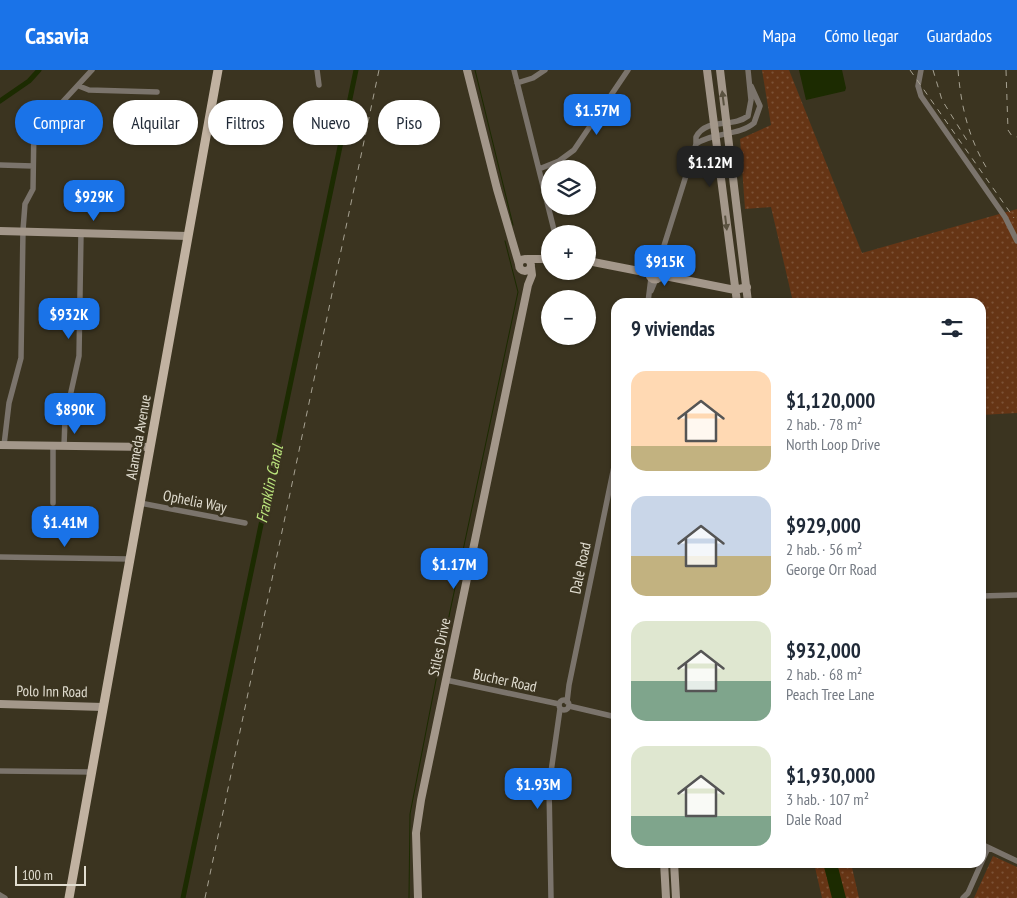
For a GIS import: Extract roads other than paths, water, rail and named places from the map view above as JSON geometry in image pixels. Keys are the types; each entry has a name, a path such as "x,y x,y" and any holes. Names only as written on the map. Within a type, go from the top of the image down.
{"main road":[{"name":"Alameda Avenue","path":"69,898 218,70"}],"street":[{"path":"92,70 56,109 34,123 33,189 25,204 23,230 21,358 9,403 2,445 150,447"},
{"path":"317,70 319,85"},
{"path":"467,70 515,253 528,285"},
{"path":"514,70 553,225"},
{"path":"517,82 533,78 545,70"},
{"path":"539,169 559,161 574,150 628,70"},
{"path":"707,70 736,298"},
{"path":"720,70 748,298"},
{"path":"649,298 696,144 696,137 702,129 713,124 740,120 748,116 750,84 748,70"},
{"path":"921,70 918,86 921,96 1005,217 1017,241"},
{"path":"696,144 702,139 749,127 758,117 759,102 750,84"},
{"path":"79,86 90,90 157,92"},
{"path":"0,165 33,166"},
{"path":"0,230 188,236"},
{"path":"64,446 65,420 79,356 81,233"},
{"path":"515,253 529,262"},
{"path":"520,267 527,271 529,262 536,257 541,259"},
{"path":"520,267 521,260 529,262"},
{"name":"Stiles Drive","path":"418,898 416,833 421,800 528,285 532,275 529,262"},
{"path":"596,262 734,290 747,287"},
{"path":"53,446 53,503"},
{"name":"Dale Road","path":"551,898 549,786 559,725 611,481"},
{"name":"Ophelia Way","path":"140,503 244,523"},
{"path":"0,557 129,559"},
{"path":"986,596 1017,595"},
{"name":"Bucher Road","path":"446,680 611,716"},
{"name":"Polo Inn Road","path":"0,704 103,707"},
{"path":"0,771 92,772"},
{"path":"986,852 988,848 1017,861"},
{"path":"664,868 666,898"},
{"path":"674,868 676,898"},
{"path":"963,898 968,893 979,868"},
{"path":"665,882 675,882"},
{"path":"0,895 5,898"}],"waterway":[{"path":"0,101 29,81 39,70"},
{"name":"Franklin Canal","path":"183,898 356,70"},
{"path":"475,70 513,225"},
{"path":"409,898 410,814 442,649 518,292 505,241"}],"railway":[{"path":"205,898 379,70"},
{"path":"910,70 1014,218"},
{"path":"933,70 942,100 968,142"},
{"path":"958,70 961,97 967,123 976,148 989,172"},
{"path":"1006,70 1008,130 1012,136 1017,137"}]}
